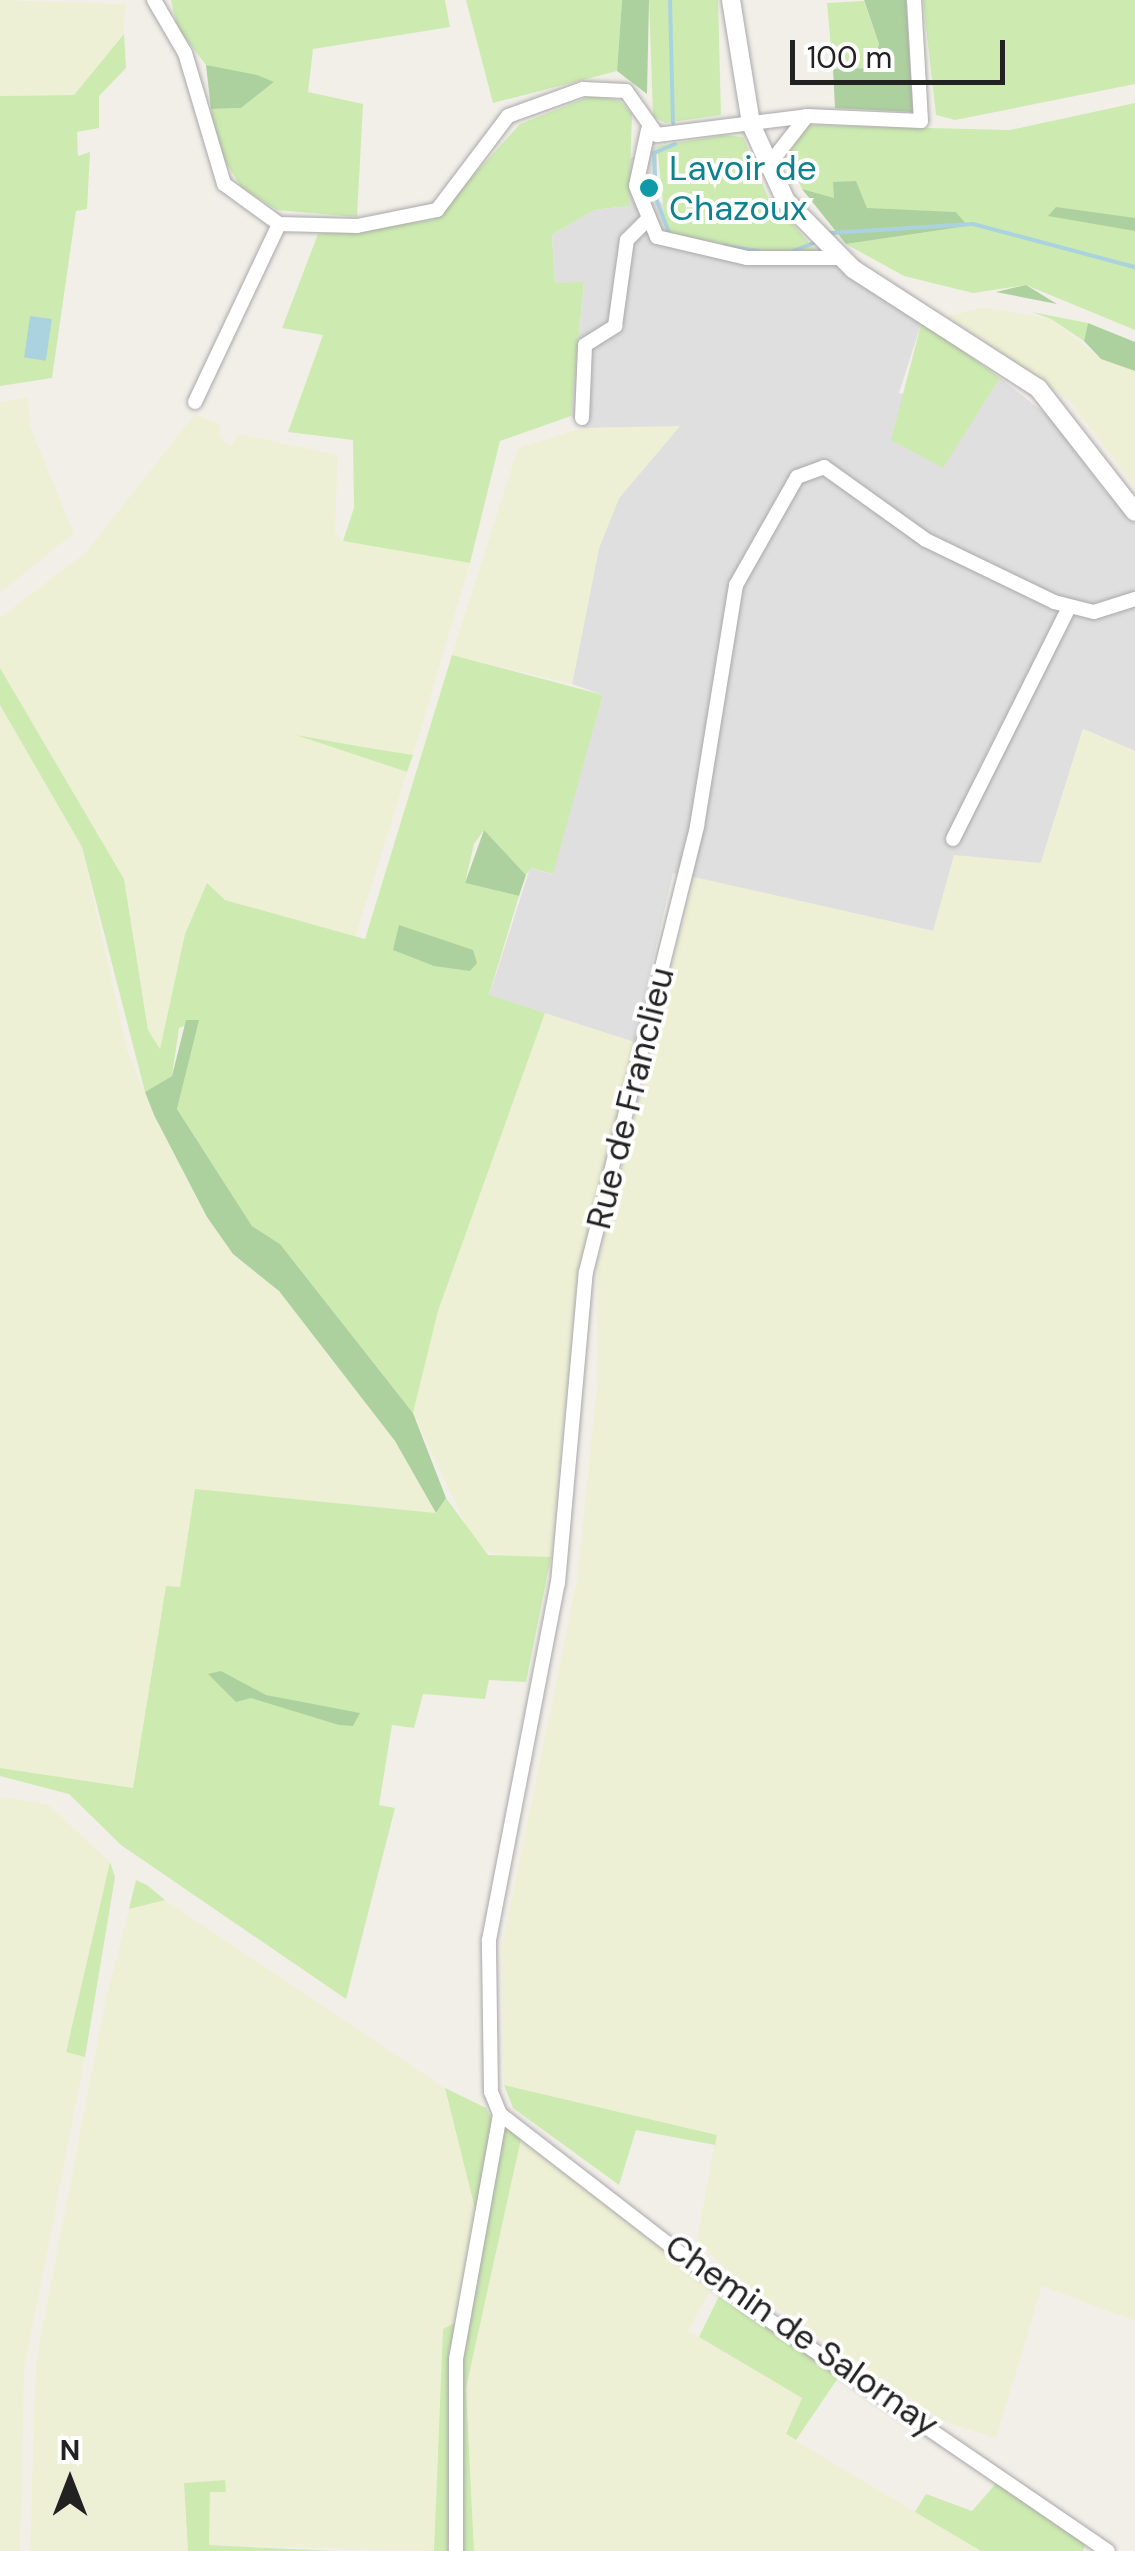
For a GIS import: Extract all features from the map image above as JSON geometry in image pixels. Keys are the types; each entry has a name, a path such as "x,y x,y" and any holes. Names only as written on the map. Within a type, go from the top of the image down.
{"street":[{"path":"154,0 186,53 224,184 280,224 357,226 437,210 508,116 583,89 626,92 648,130 636,186 647,220 680,249 816,264 825,246"},
{"path":"730,0 751,124 767,167 825,246 1038,388 1135,512"},
{"path":"648,130 751,124 807,116 921,121 914,0"},
{"path":"767,167 807,116"},
{"path":"582,418 584,345 615,326 627,240 647,220"},
{"path":"195,402 280,224"},
{"name":"Rue de Franclieu","path":"500,2114 492,2092 489,1940 558,1583 586,1272 697,826 736,585 797,478 824,467 926,540 1069,607 1094,612 1135,599"},
{"path":"953,839 1069,607"},
{"path":"456,2551 456,2359 500,2114"},
{"name":"Chemin de Salornay","path":"500,2114 750,2307 1108,2551"}],"shaded area":[{"path":"657,146 657,200 732,246 818,253 922,321 899,393 979,411 1000,378 1052,419 1107,494 1135,499 1135,751 1083,729 1041,862 933,931 673,873 634,1042 489,996 530,868 552,874 603,695 572,684 599,548 619,498 679,427 584,428 571,416 584,283 555,283 552,235 594,210 629,206 629,159"}],"green space":[{"path":"0,0 125,4 124,34 74,95 0,96"},
{"path":"171,0 445,0 450,27 313,49 308,92 363,104 357,217 277,210 241,187 216,146 211,109 241,108 274,82 206,65 177,27"},
{"path":"466,0 622,0 617,71 493,103"},
{"path":"622,0 649,0 647,94 617,71"},
{"path":"649,0 718,0 721,115 665,123 653,116"},
{"path":"864,0 906,0 913,112 835,108 833,69 872,68 879,44"},
{"path":"923,0 1135,0 1135,84 955,120 936,115"},
{"path":"864,1 879,44 872,68 833,69 827,3"},
{"path":"124,34 126,68 99,96 99,128 77,132 78,156 90,152 87,209 76,211 52,378 0,386 0,96 74,95"},
{"path":"206,65 274,82 241,108 211,109"},
{"path":"591,96 619,100 632,114 629,206 594,210 552,235 555,283 584,282 571,416 500,441 470,563 343,541 354,508 353,440 288,432 323,335 282,328 318,234 433,220 520,124"},
{"path":"1135,103 1135,330 1026,285 973,293 904,276 846,244 968,226 956,212 867,209 856,182 834,199 802,189 787,155 808,125 1010,130"},
{"path":"725,135 743,137 767,195 818,253 773,254 666,232 657,146"},
{"path":"856,181 867,208 956,212 968,226 846,244 802,189 834,198 833,182"},
{"path":"1056,207 1135,218 1135,231 1048,216"},
{"path":"1026,285 1057,304 996,292"},
{"path":"984,307 1051,319 1101,359 1135,371 1135,487 1070,401 948,316"},
{"path":"1032,312 1088,323 1084,341 1051,319"},
{"path":"922,321 1000,378 943,468 891,440"},
{"path":"1088,323 1135,342 1135,371 1101,359 1084,341"},
{"path":"28,398 30,427 74,533 0,593 0,402"},
{"path":"195,414 220,424 219,437 231,446 238,434 338,455 335,532 343,541 470,563 413,755 305,737 407,772 355,938 225,900 208,884 185,934 160,1050 148,1030 124,879 0,668 0,618 87,551"},
{"path":"680,426 619,498 599,548 572,684 452,655 518,448 584,428"},
{"path":"452,655 603,695 553,874 531,868 526,875 484,830 474,844 465,883 519,896 489,995 545,1013 438,1311 413,1413 280,1244 252,1226 177,1109 198,1020 179,1028 172,1076 145,1092 82,847 0,705 0,668 124,879 148,1030 160,1049 185,934 207,883 225,900 365,939"},
{"path":"0,705 82,847 127,1050 154,1115 233,1254 279,1291 395,1441 436,1513 195,1490 180,1588 166,1587 133,1788 0,1768"},
{"path":"1083,729 1135,751 1135,2321 1042,2286 996,2438 945,2422 738,2282 697,2240 716,2135 504,2085 502,1946 577,1580 597,1386 597,1268 694,877 933,931 954,855 1041,863"},
{"path":"296,735 363,747 413,755 407,772"},
{"path":"484,830 526,875 519,896 465,883"},
{"path":"399,925 473,950 477,963 470,971 434,966 393,950"},
{"path":"545,1013 634,1042 579,1268 551,1557 508,1559 476,1546 413,1413 438,1311"},
{"path":"186,1020 199,1020 177,1109 252,1226 280,1244 413,1413 446,1498 436,1513 395,1441 279,1291 233,1254 207,1217 154,1115 145,1092 172,1076"},
{"path":"195,1489 436,1513 446,1498 488,1555 551,1557 526,1682 489,1680 485,1699 423,1694 414,1728 392,1725 379,1805 395,1808 346,1999 121,1845 69,1794 0,1776 0,1768 133,1788 166,1586 180,1587"},
{"path":"221,1671 266,1695 360,1713 353,1726 339,1725 251,1698 236,1702 208,1674"},
{"path":"0,1797 48,1804 110,1862 66,2051 85,2057 24,2370 20,2551 0,2551"},
{"path":"110,1862 115,1877 85,2057 66,2052"},
{"path":"136,1880 147,1885 165,1900 129,1909"},
{"path":"165,1900 445,2088 476,2213 455,2323 443,2329 434,2551 209,2545 210,2491 226,2492 224,2480 184,2483 188,2551 30,2551 36,2362 106,1998 129,1909"},
{"path":"504,2085 717,2135 715,2145 636,2130 619,2185 513,2108"},
{"path":"445,2088 486,2108 493,2122 476,2213"},
{"path":"505,2125 521,2139 466,2388 474,2551 463,2551 458,2387"},
{"path":"521,2139 711,2288 688,2331 802,2398 786,2435 981,2551 474,2551 466,2388"},
{"path":"721,2292 840,2375 796,2440 786,2434 802,2398 699,2337"},
{"path":"455,2323 448,2551 434,2551 443,2329"},
{"path":"225,2480 226,2492 210,2492 209,2545 334,2551 188,2551 184,2483"},
{"path":"999,2480 1086,2544 1083,2551 981,2551 915,2512 926,2494 972,2511"}],"water":[{"path":"30,316 52,319 46,361 24,358"}],"waterway":[{"path":"670,0 673,123"},
{"path":"670,235 656,199 654,153 675,144"},
{"path":"830,233 973,224 1135,267"},
{"path":"793,251 819,241"},
{"path":"724,246 759,251"}],"place":[{"name":"Lavoir de Chazoux","path":"649,188"}]}
